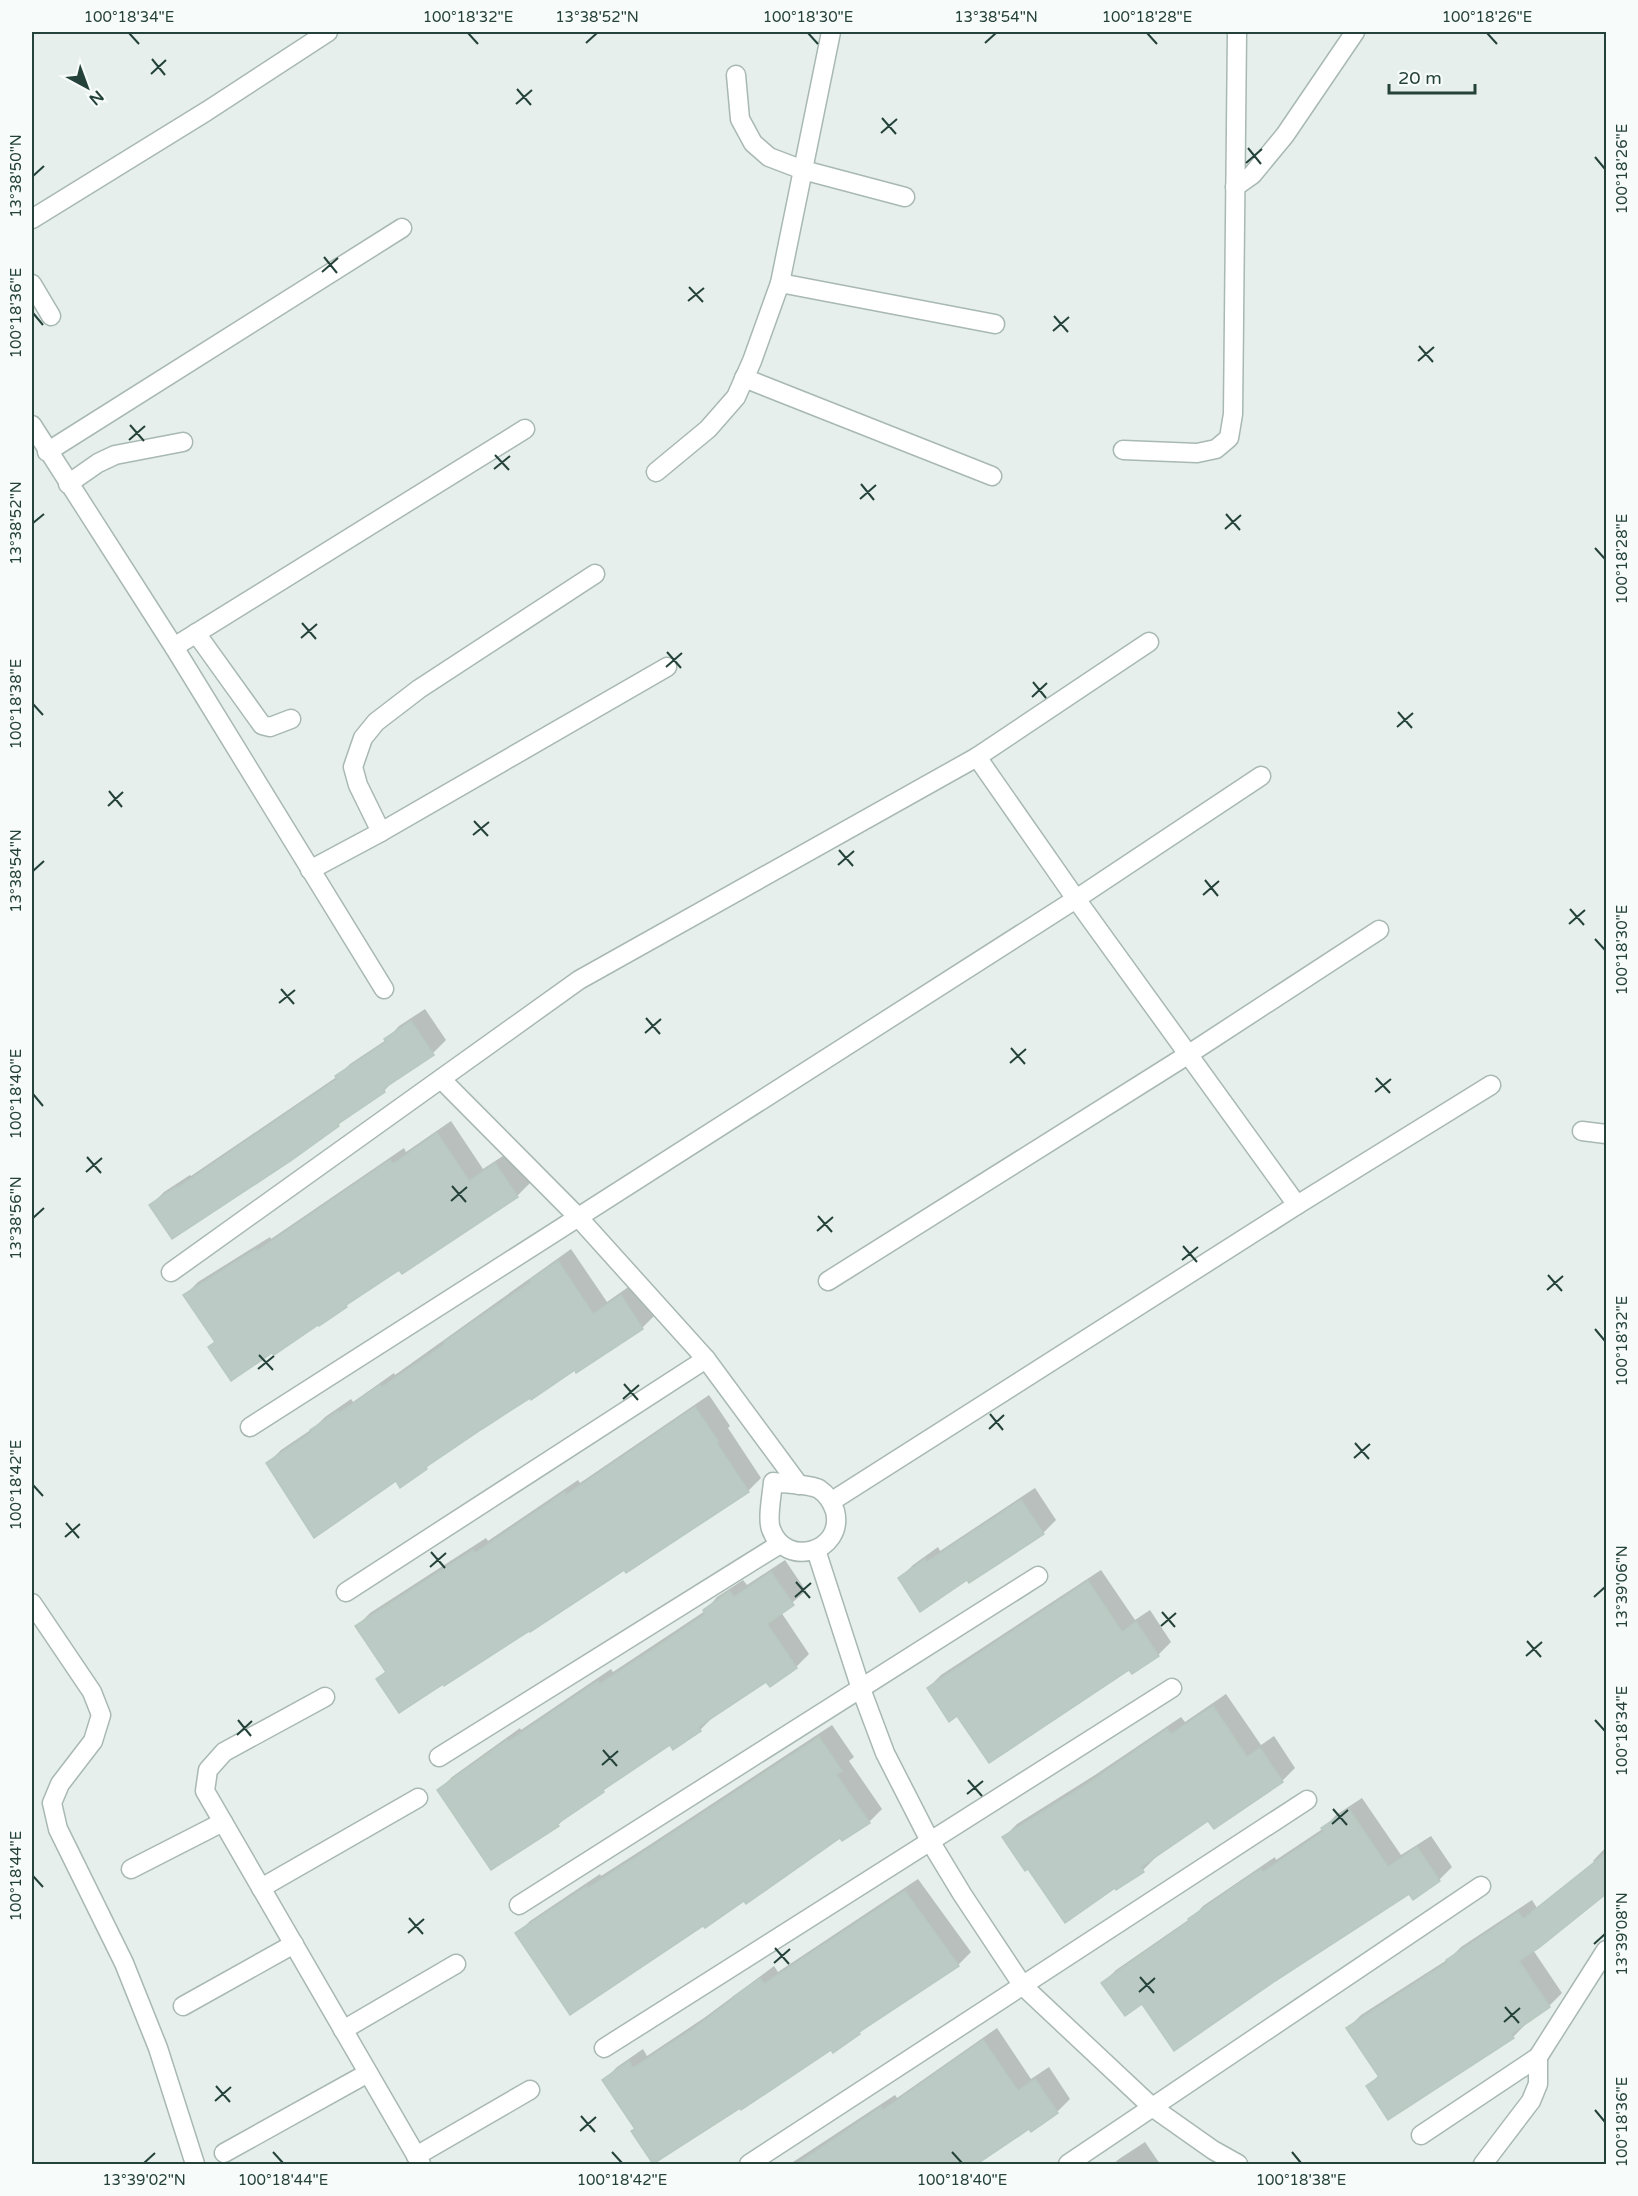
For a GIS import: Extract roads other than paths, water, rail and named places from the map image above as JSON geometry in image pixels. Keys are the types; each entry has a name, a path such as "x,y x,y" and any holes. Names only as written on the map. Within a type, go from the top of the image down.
{"street":[{"path":"32,219 207,111 328,32"},
{"path":"656,472 708,429 736,397 744,378 780,283 831,32"},
{"path":"1124,450 1197,453 1216,449 1229,438 1233,414 1237,32"},
{"path":"1235,187 1252,175 1285,135 1355,32"},
{"path":"735,75 740,119 753,143 769,157 803,170 905,197"},
{"path":"47,452 402,228"},
{"path":"780,283 995,324"},
{"path":"32,284 51,315"},
{"path":"744,378 992,476"},
{"path":"32,426 174,647 384,989"},
{"path":"174,647 525,429"},
{"path":"68,484 98,463 115,455 183,442"},
{"path":"381,832 358,785 353,767 363,738 376,722 419,689 595,574"},
{"path":"196,633 262,725 270,727 291,719"},
{"path":"171,1272 579,980 977,757 1149,642"},
{"path":"310,870 381,832 667,667"},
{"path":"977,757 1076,899 1297,1205"},
{"path":"250,1427 1076,899 1261,776"},
{"path":"828,1281 1189,1054 1379,930"},
{"path":"442,1080 578,1218 706,1359 799,1485"},
{"path":"832,1501 1297,1205 1491,1085"},
{"path":"1582,1131 1606,1134"},
{"path":"346,1592 706,1359"},
{"path":"773,1482 799,1485 818,1488 832,1501 837,1520 831,1538 816,1550 797,1552 780,1544 770,1528 773,1482"},
{"path":"439,1757 780,1544"},
{"path":"816,1550 861,1689 885,1753 930,1841 1023,1986 1152,2107 1213,2150 1238,2164"},
{"path":"519,1905 1038,1576"},
{"path":"32,1603 92,1692 101,1715 93,1741 60,1784 52,1803 58,1829 124,1964 158,2048 195,2164"},
{"path":"604,2048 1172,1688"},
{"path":"325,1696 224,1752 207,1770 205,1791 418,2160 530,2090"},
{"path":"261,1888 418,1798"},
{"path":"749,2164 1307,1800"},
{"path":"131,1869 223,1822"},
{"path":"1068,2164 1481,1886"},
{"path":"183,2006 294,1944"},
{"path":"1420,2135 1538,2057 1606,1950"},
{"path":"343,2030 456,1964"},
{"path":"1483,2164 1531,2101 1538,2085 1538,2057"},
{"path":"224,2152 368,2073"}]}
